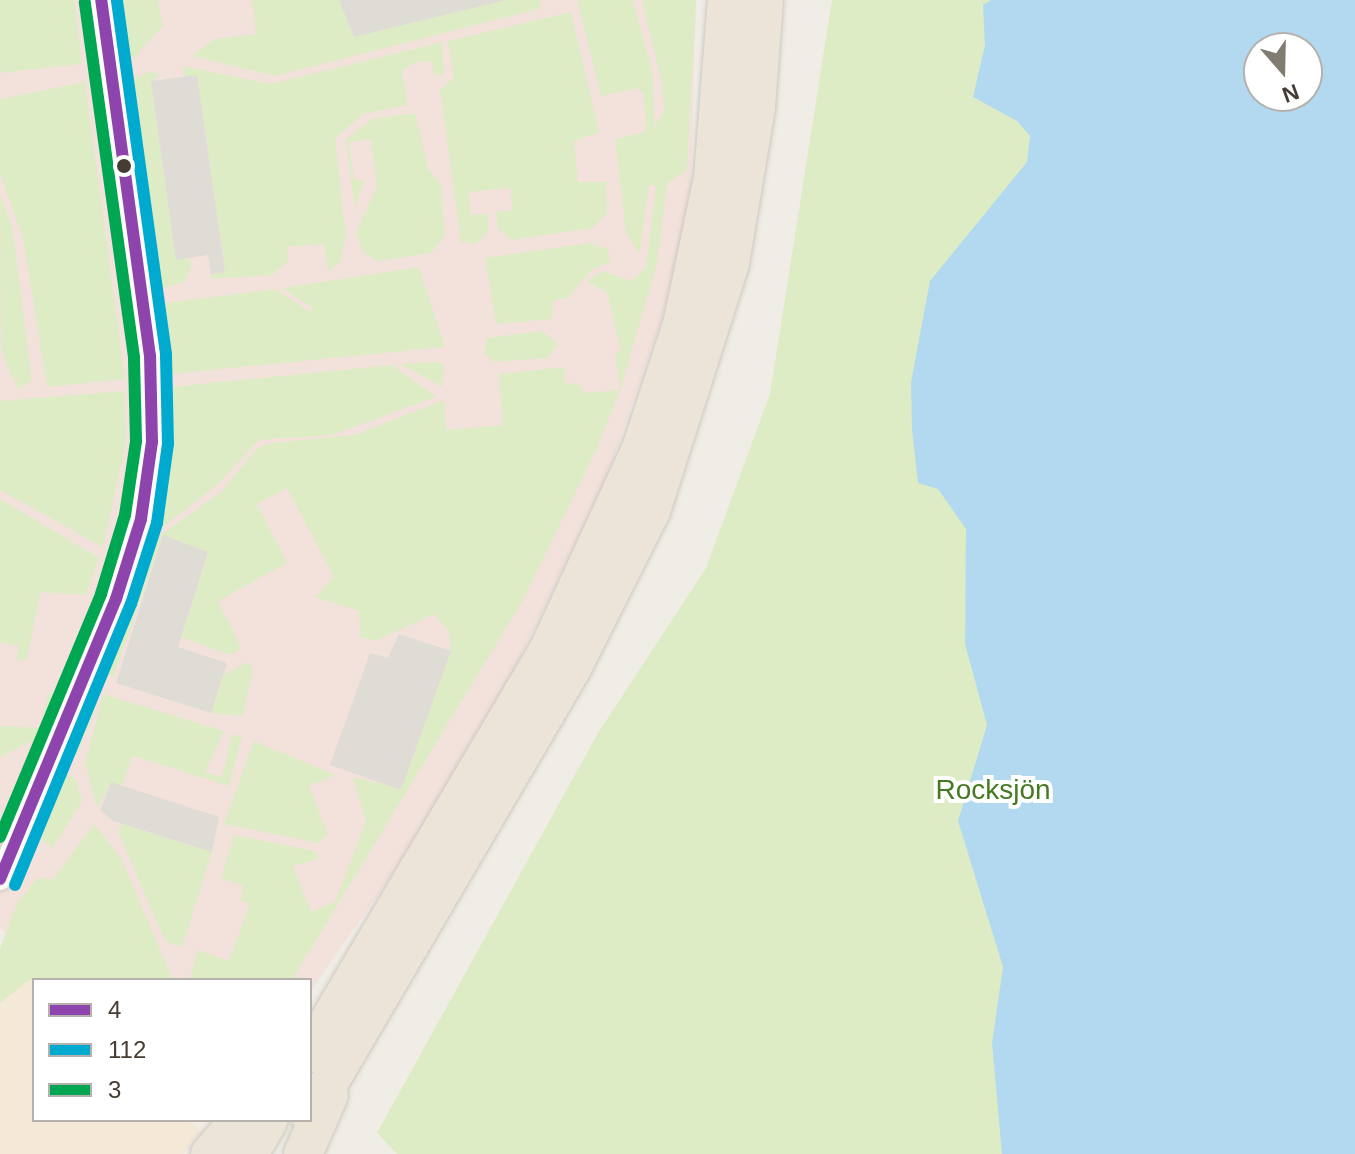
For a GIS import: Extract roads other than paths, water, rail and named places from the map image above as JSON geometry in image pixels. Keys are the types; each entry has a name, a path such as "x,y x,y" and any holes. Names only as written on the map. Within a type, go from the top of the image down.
{"highway":[{"path":"312,1030 368,958 548,651 641,449 683,321 713,177 727,0"},
{"path":"312,1117 327,1056 572,668 657,497 730,263 756,107 764,0"},
{"path":"312,1105 327,1056 368,958"},
{"path":"210,1154 238,1122"},
{"path":"249,1154 268,1122"},
{"path":"286,1154 306,1122"},
{"path":"303,1154 311,1122"}],"street":[{"path":"0,879 116,599 141,519 152,442 150,356 101,0"}],"water":[{"name":"Rocksjön","path":"991,0 1355,0 1355,1154 1002,1154 992,1043 1003,967 958,821 987,725 965,644 966,529 938,489 918,483 911,382 930,281 1027,162 1030,136 1017,121 973,97 985,45 983,5"}]}
